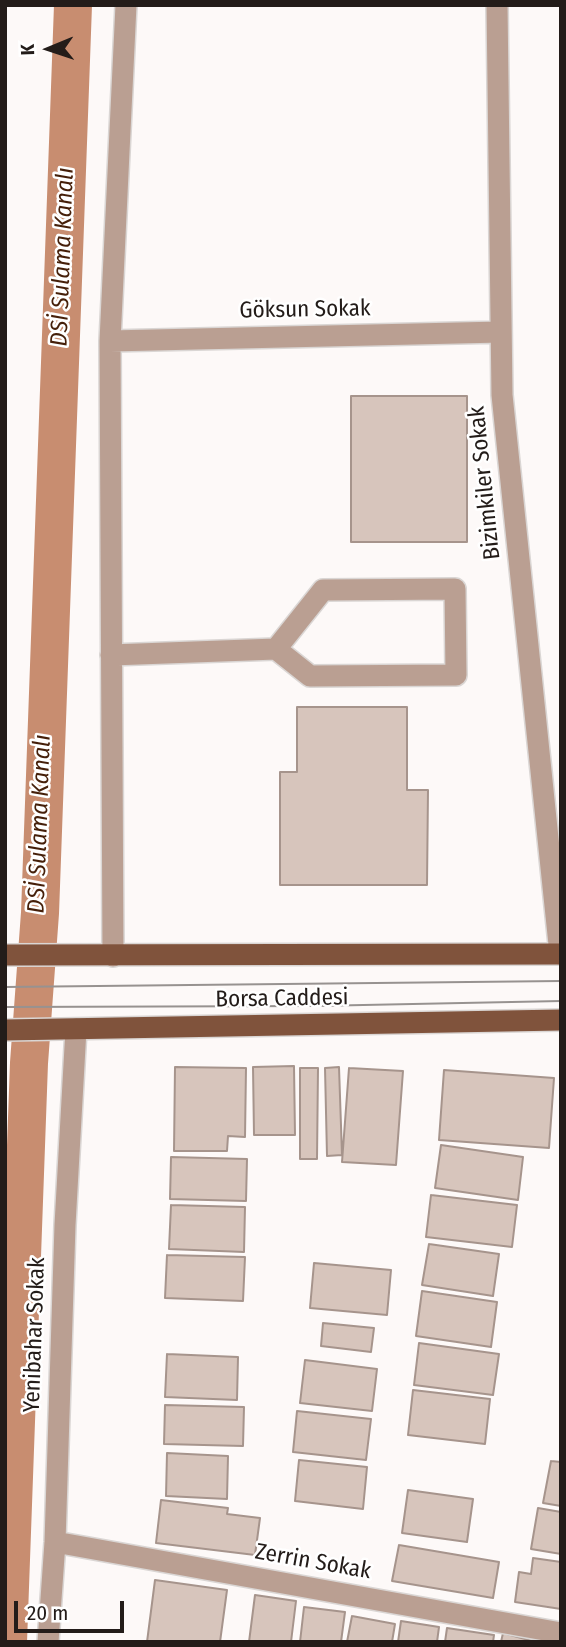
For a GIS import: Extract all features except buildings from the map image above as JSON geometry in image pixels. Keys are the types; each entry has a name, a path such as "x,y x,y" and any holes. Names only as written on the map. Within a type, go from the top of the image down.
{"main road":[{"name":"Borsa Caddesi","path":"5,955 560,954"},
{"name":"Borsa Caddesi","path":"5,1030 561,1020"}],"street":[{"path":"113,956 110,341 126,5"},
{"name":"Bizimkiler Sokak","path":"497,5 502,395 560,954"},
{"name":"Göksun Sokak","path":"110,341 501,332"},
{"path":"111,655 276,649 310,676 456,675 456,589 323,590 276,649"},
{"name":"Yenibahar Sokak","path":"48,1642 55,1542 68,1028"},
{"name":"Zerrin Sokak","path":"55,1542 561,1633"}],"waterway":[{"name":"DSİ Sulama Kanalı","path":"8,1642 29,1063 40,913 73,5"}],"tram line":[{"path":"5,987 561,981"},
{"path":"5,1007 314,1006 561,1001"}]}
